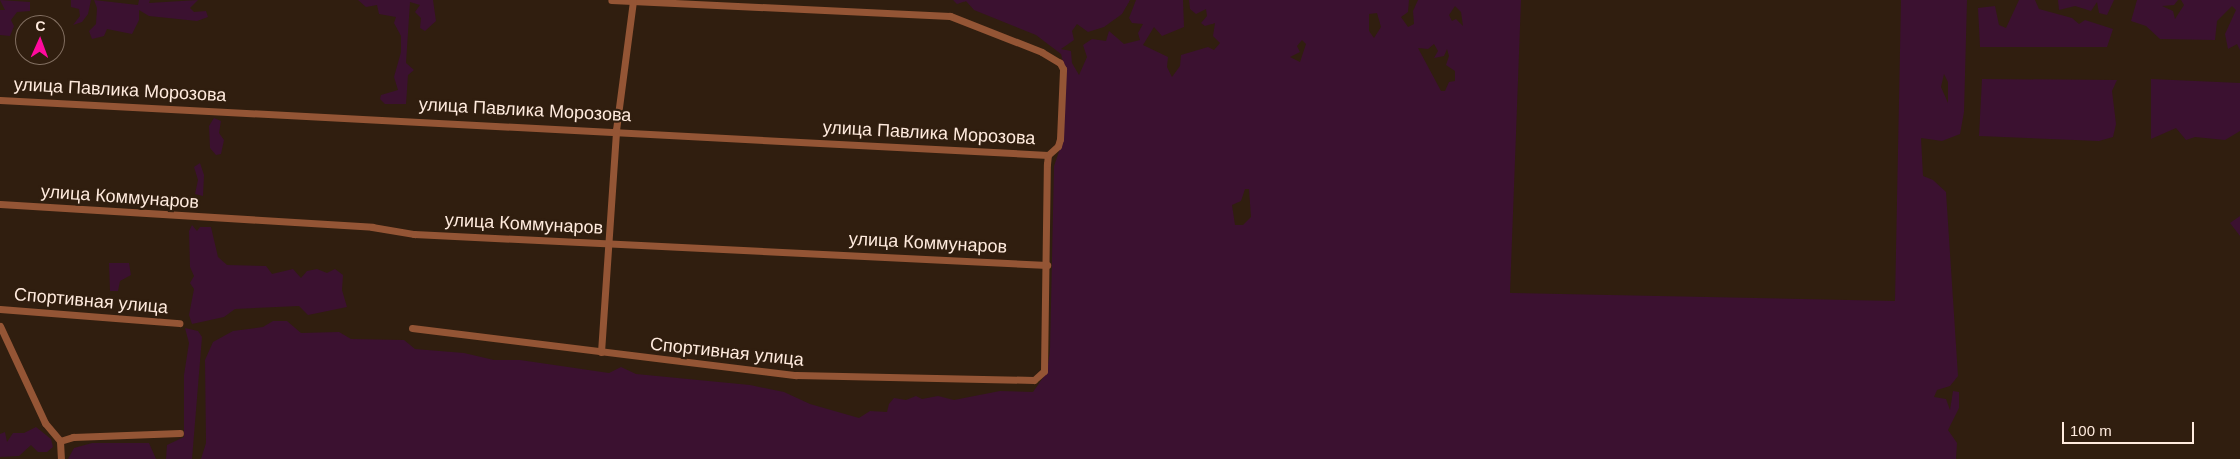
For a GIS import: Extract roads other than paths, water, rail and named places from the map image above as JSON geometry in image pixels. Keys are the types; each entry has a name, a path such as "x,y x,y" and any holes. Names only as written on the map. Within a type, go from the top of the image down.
{"street":[{"path":"611,0 935,14 974,23 1042,52 1060,63 1063,69 1060,139 1058,146 1048,155 1047,265"},
{"path":"601,352 610,242 616,130 633,1"},
{"name":"улица Павлика Морозова","path":"0,100 616,130 1048,155"},
{"name":"улица Коммунаров","path":"0,204 372,228 414,234 610,242 1047,265"},
{"name":"Спортивная улица","path":"412,328 796,375 1034,380 1040,376 1046,358 1047,265"},
{"name":"Спортивная улица","path":"0,309 179,323"},
{"path":"0,326 46,423 60,440 61,459"},
{"path":"60,440 73,437 180,433"}]}
